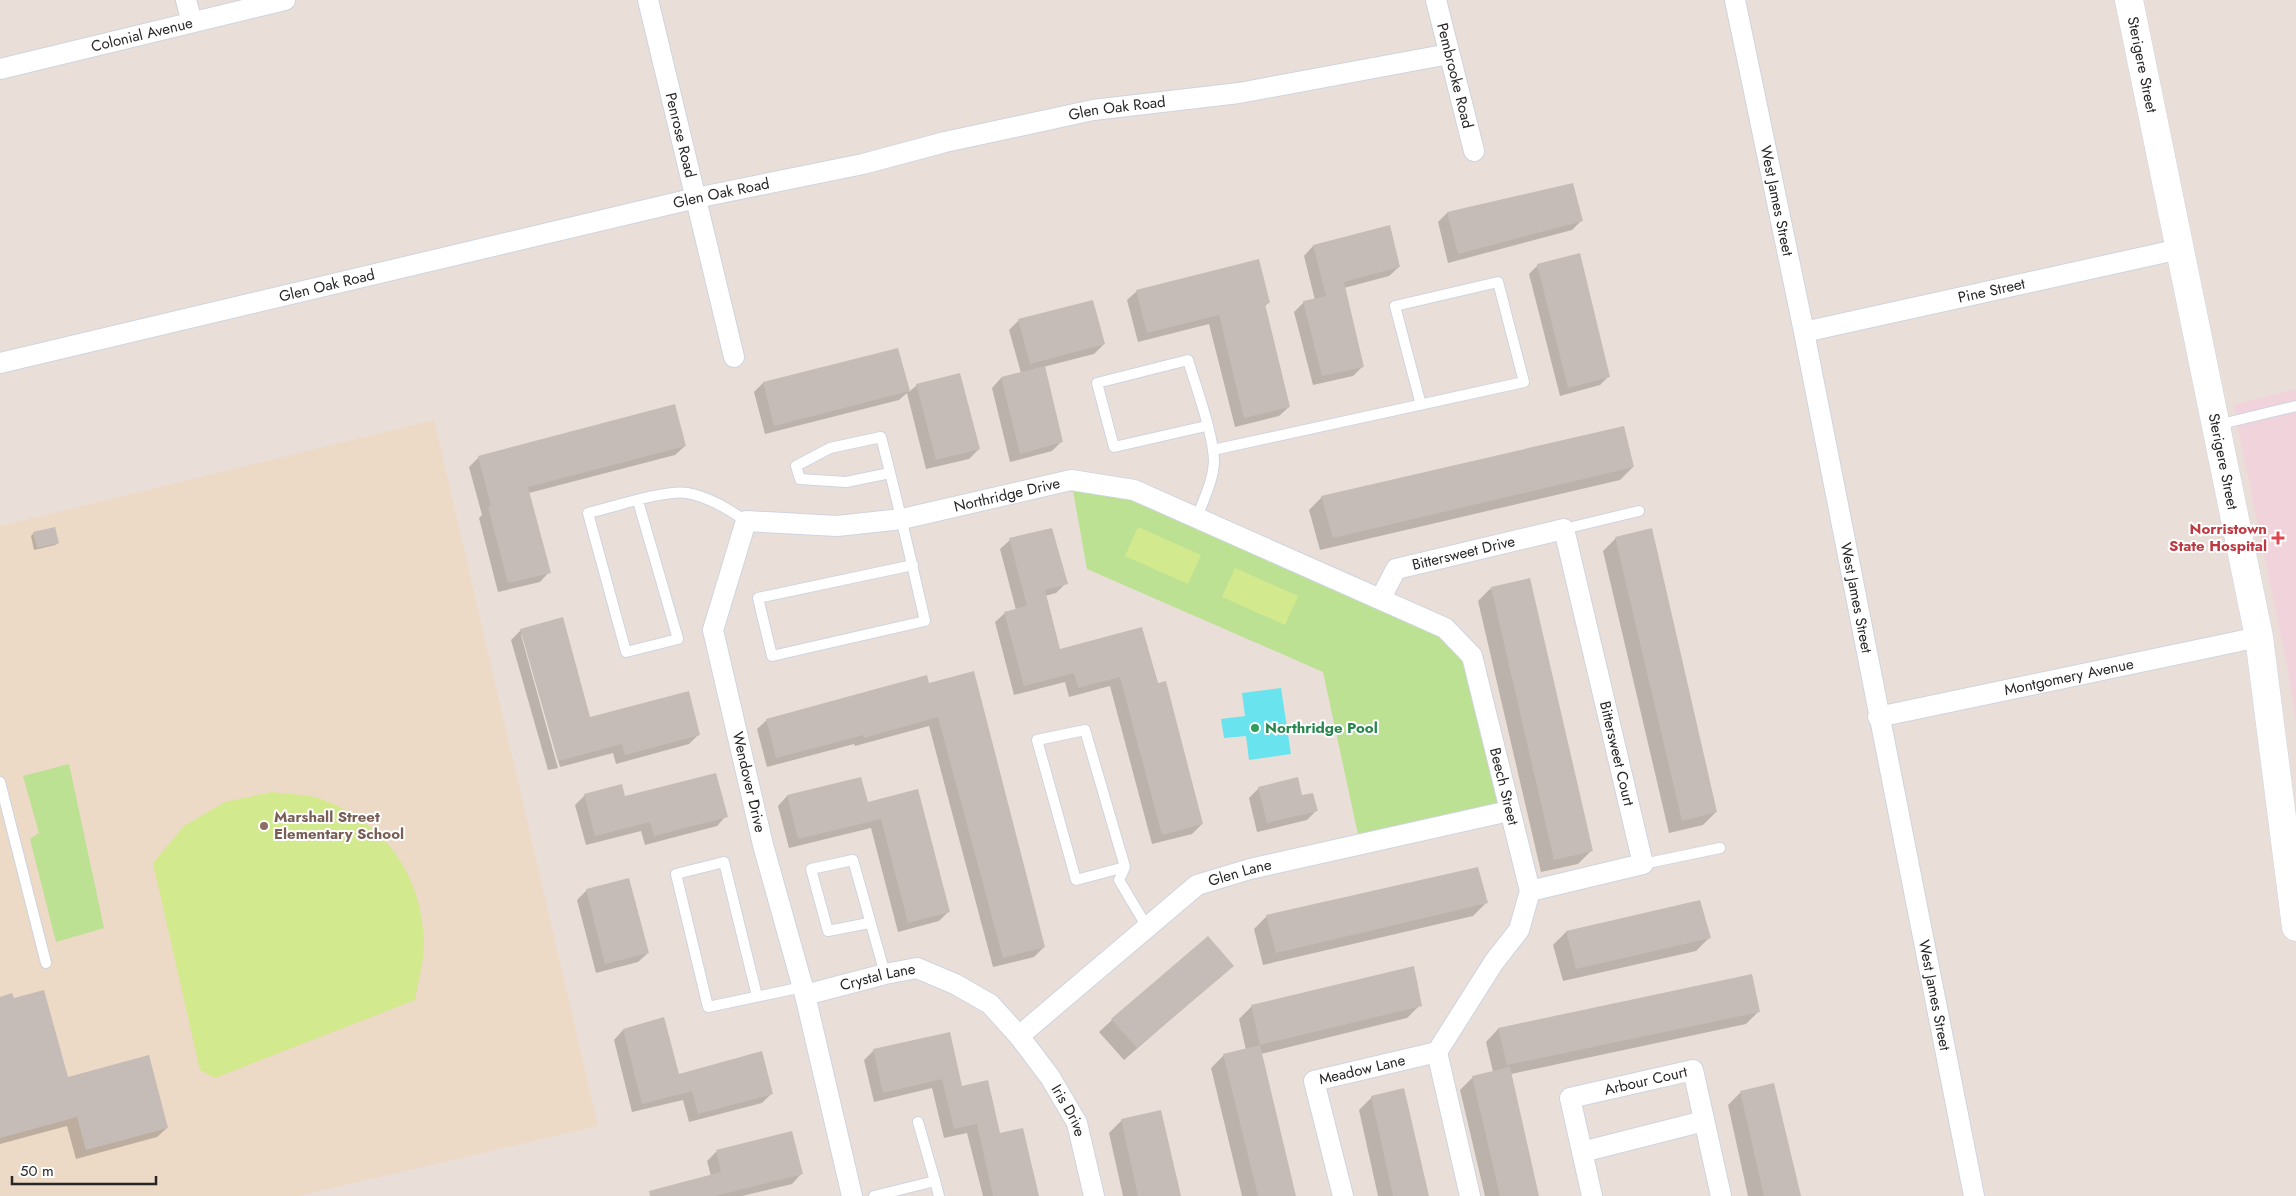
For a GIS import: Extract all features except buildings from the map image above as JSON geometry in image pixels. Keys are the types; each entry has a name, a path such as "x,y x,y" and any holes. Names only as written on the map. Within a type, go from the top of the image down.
{"street":[{"path":"186,0 192,22"},
{"name":"Colonial Avenue","path":"0,69 285,0"},
{"name":"Penrose Road","path":"648,0 734,357"},
{"name":"Pembrooke Road","path":"1436,0 1474,151"},
{"name":"West James Street","path":"1735,0 1804,332 1878,718 1974,1196"},
{"name":"Sterigere Street","path":"2129,0 2259,637 2296,927"},
{"name":"Glen Oak Road","path":"0,363 696,198 863,164 946,142 1093,110 1239,93 1449,54"},
{"name":"Pine Street","path":"1804,332 2180,250"},
{"name":"Northridge Drive","path":"902,519 1071,480 1134,490 1197,518"},
{"name":"Beech Street","path":"1197,518 1445,628 1472,656 1530,891"},
{"path":"746,521 837,526 902,519"},
{"name":"Wendover Drive","path":"746,521 713,630 764,845 804,991 852,1196"},
{"name":"Bittersweet Drive","path":"1381,598 1396,569 1564,530"},
{"name":"Bittersweet Court","path":"1564,530 1643,864"},
{"name":"Montgomery Avenue","path":"1878,718 2259,637"},
{"name":"Glen Lane","path":"1019,1036 1197,885 1250,869 1509,811"},
{"path":"1470,1196 1437,1052 1489,969 1519,930 1530,891 1643,864"},
{"name":"Crystal Lane","path":"804,991 917,968 956,984 990,1004 1019,1036"},
{"name":"Iris Drive","path":"1019,1036 1050,1077 1077,1123 1094,1196"},
{"name":"Meadow Lane","path":"1343,1196 1314,1081 1437,1052"},
{"name":"Arbour Court","path":"1592,1196 1570,1098 1693,1070 1721,1196"},
{"path":"1582,1152 1704,1121"}],"lane":[{"path":"1213,450 1421,405 1524,382 1498,282 1395,306 1421,405"},
{"path":"1197,518 1208,492 1214,464 1213,450 1188,360 1096,382 1114,447 1206,426"},
{"path":"2217,425 2296,406"},
{"path":"890,472 846,482 800,479 796,466 830,448 881,437 890,472 902,519 913,565 925,621 772,656 758,598 913,565"},
{"path":"638,501 678,639 626,652 588,513 674,492 686,492 717,503 746,521"},
{"path":"1564,530 1639,511"},
{"path":"1125,867 1076,880 1037,740 1085,730 1125,867 1119,880 1147,927"},
{"path":"0,782 46,963"},
{"path":"1643,864 1720,848"},
{"path":"869,923 828,931 811,869 853,860 884,974"},
{"path":"757,996 724,862 676,874 708,1007 757,996 804,991"},
{"path":"918,1122 938,1196"},
{"path":"874,1196 935,1181"}],"shaded area":[{"name":"Norristown State Hospital","path":"2296,389 2296,723 2288,671 2233,405"},
{"name":"Marshall Street Elementary School","path":"434,420 598,1126 298,1196 0,1196 0,526"}],"green space":[{"path":"1071,480 1134,490 1381,598 1472,656 1509,811 1360,844 1323,672 1087,569"},
{"path":"1138,527 1201,555 1188,584 1125,556"},
{"path":"1235,568 1298,596 1285,625 1222,597"},
{"path":"69,764 104,928 56,942 30,839 39,833 23,776"},
{"path":"272,792 315,797 344,809 382,837 396,854 408,874 422,918 424,950 415,1000 215,1078 200,1070 153,863 184,826 225,802"}],"water":[{"name":"Northridge Pool","path":"1281,688 1291,754 1249,760 1246,736 1224,738 1221,719 1245,716 1242,693"}],"place":[{"name":"Norristown State Hospital","path":"2278,538"},
{"name":"Northridge Pool","path":"1255,728"},
{"name":"Marshall Street Elementary School","path":"264,826"}]}
